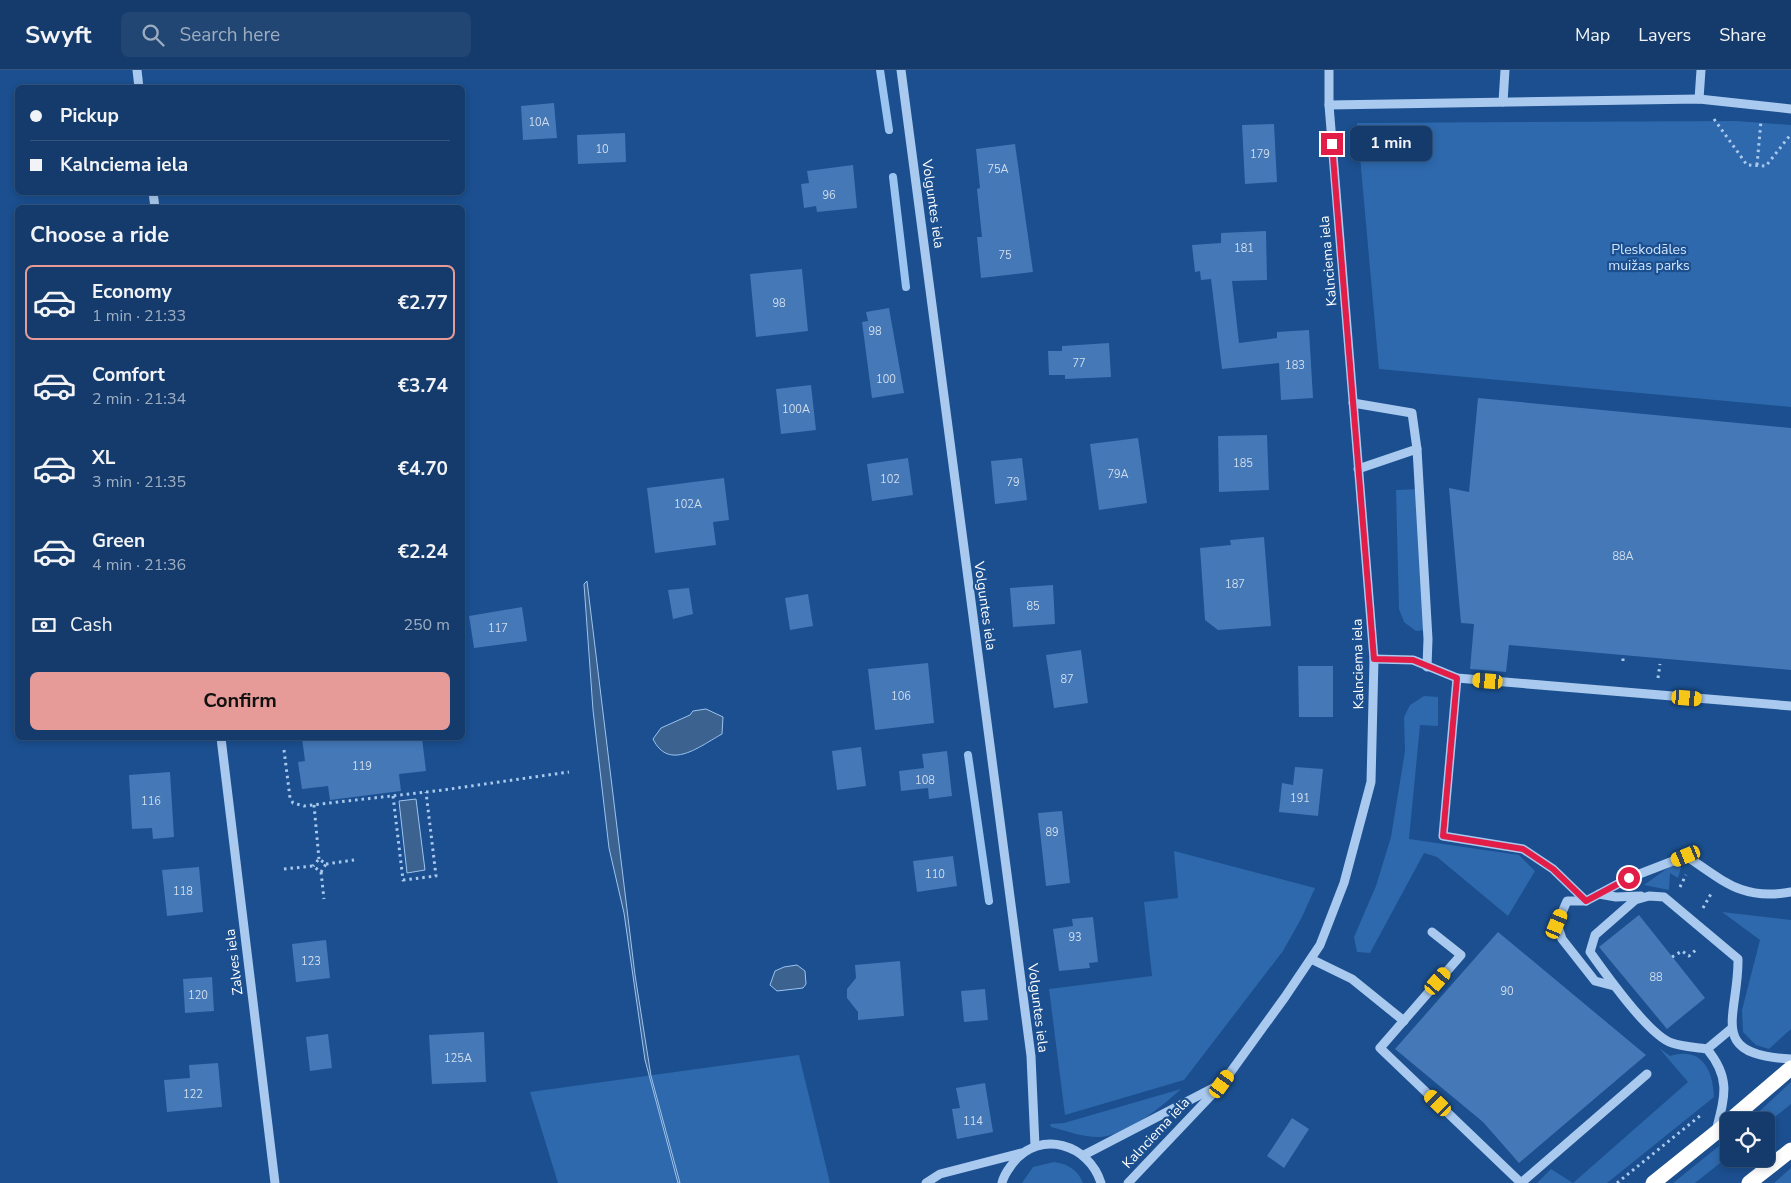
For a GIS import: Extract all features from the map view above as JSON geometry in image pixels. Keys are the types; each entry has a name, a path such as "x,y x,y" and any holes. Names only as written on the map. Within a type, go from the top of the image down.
{"highway":[{"path":"1740,1112 1791,1068"},
{"path":"1653,1183 1720,1130"},
{"path":"1749,1183 1791,1150"}],"street":[{"path":"136,70 138,85"},
{"name":"Volguntes iela","path":"901,70 1031,1056 1035,1146"},
{"name":"Kalnciema iela","path":"1128,1183 1222,1084 1311,960 1320,945 1344,883 1371,782 1374,659 1329,105 1329,70"},
{"path":"1503,102 1505,70"},
{"path":"1699,98 1701,70"},
{"path":"1329,105 1699,98 1791,109"},
{"path":"1353,403 1412,413 1418,449 1428,667"},
{"path":"1358,469 1418,449"},
{"path":"1374,659 1413,660 1457,678 1791,706"},
{"path":"1457,678 1443,836 1523,849 1553,869 1586,901"},
{"name":"Zalves iela","path":"221,740 275,1183"},
{"path":"1614,986 1595,980 1562,939 1557,924 1567,901 1586,901 1629,878 1686,856 1744,893 1791,892"},
{"path":"1599,894 1616,897 1664,897 1738,959 1738,976 1731,1028 1740,1045 1748,1052 1769,1058 1791,1059"},
{"path":"1649,896 1635,900 1595,935 1590,952 1614,986 1643,1020 1670,1043 1706,1049 1718,1062 1723,1073 1725,1096 1716,1133"},
{"path":"1432,932 1462,955 1380,1048 1520,1182 1647,1074"},
{"path":"1311,960 1352,979 1404,1021"},
{"path":"1706,1049 1731,1028"},
{"path":"1084,1155 1222,1084"},
{"path":"926,1183 940,1174 1021,1153 1035,1146 1049,1144 1067,1146 1084,1155 1097,1170 1101,1183"},
{"path":"1002,1183 1003,1175 1021,1153"}],"path":[{"path":"1699,98 1747,165 1766,166 1791,134"},
{"path":"1757,166 1762,106"},
{"path":"1623,655 1623,661"},
{"path":"1658,681 1660,664"},
{"path":"284,750 290,798 298,805 314,805 426,792 569,772"},
{"path":"393,796 403,880 436,876 426,792"},
{"path":"314,805 319,859 314,866"},
{"path":"319,859 326,864 354,860"},
{"path":"1670,902 1684,883 1692,859"},
{"path":"324,899 321,872 326,864"},
{"path":"284,869 314,866 321,872"},
{"path":"1692,921 1708,901 1717,877"},
{"path":"1672,957 1682,951 1689,956 1702,944"}],"green space":[{"name":"Pleskodāles muižas parks","path":"1736,121 1791,125 1791,407 1379,369 1357,123"},
{"path":"1420,489 1427,630 1416,631 1404,622 1399,609 1396,490"},
{"path":"1424,696 1438,697 1438,726 1420,725 1409,839 1519,855 1535,871 1508,916 1437,857 1424,853 1370,953 1357,952 1354,937 1376,886 1391,837 1405,751 1404,717 1410,705"},
{"path":"1174,851 1315,888 1302,917 1283,951 1184,1080 1065,1115 1049,989 1152,976 1144,902 1178,898"},
{"path":"1677,864 1681,867 1678,878 1670,873 1669,890 1644,885 1672,865"},
{"path":"1722,912 1791,920 1791,1029 1769,1049 1756,1045 1743,1032 1742,1010 1760,940"},
{"path":"1659,1048 1670,1056 1690,1054 1698,1057 1704,1063 1711,1078 1714,1097 1607,1183 1573,1183 1688,1082"},
{"path":"799,1055 830,1183 558,1183 530,1092"},
{"path":"1791,1082 1791,1104 1775,1117 1775,1112 1759,1112"},
{"path":"1181,1089 1144,1119 1111,1135 1095,1137 1082,1135 1051,1127 1050,1124 1064,1123"},
{"path":"1720,1145 1720,1163 1695,1183 1673,1183"},
{"path":"1054,1162 1072,1168 1083,1183 1022,1183 1033,1167"},
{"path":"1791,1168 1791,1183 1774,1183"},
{"path":"1551,1169 1573,1183 1537,1183"}],"shaded area":[{"path":"587,581 635,975 651,1076 680,1183 678,1183 645,1060 624,913 609,848 593,710 584,584"},
{"path":"706,709 723,717 722,734 695,750 685,753 667,754 660,749 653,739 661,728 690,715 693,711"},
{"path":"416,799 425,870 407,873 399,801"},
{"path":"797,965 805,971 806,984 803,988 777,991 770,985 775,971"}],"building":[{"path":"554,103 557,138 523,140 521,106"},
{"path":"1274,124 1277,182 1245,184 1242,125"},
{"path":"625,133 626,162 578,164 577,135"},
{"path":"1015,144 1033,272 981,278 977,237 982,237 977,189 980,188 976,149"},
{"path":"853,165 857,208 817,212 816,206 804,208 801,184 809,183 807,171"},
{"path":"1266,231 1267,280 1232,281 1239,343 1277,338 1277,332 1309,330 1313,398 1281,400 1279,363 1222,369 1211,279 1201,280 1200,271 1195,272 1192,245 1221,243 1221,233"},
{"path":"802,269 808,331 756,337 750,274"},
{"path":"889,308 904,393 872,398 862,322 868,321 866,312"},
{"path":"1109,343 1111,377 1065,379 1065,375 1049,375 1048,351 1062,351 1062,346"},
{"path":"811,385 816,430 781,434 776,389"},
{"path":"1478,398 1791,428 1791,670 1509,645 1506,672 1470,669 1474,624 1461,623 1449,488 1469,492"},
{"path":"1267,435 1269,490 1219,492 1218,436"},
{"path":"1138,438 1147,503 1099,510 1090,444"},
{"path":"908,458 913,495 872,501 867,464"},
{"path":"1022,458 1027,500 995,504 991,461"},
{"path":"724,478 729,520 713,522 716,545 655,553 647,488"},
{"path":"1264,537 1271,626 1218,630 1205,620 1200,548 1231,545 1230,540"},
{"path":"1053,585 1055,624 1013,627 1010,588"},
{"path":"689,588 693,614 673,619 668,590"},
{"path":"808,594 813,626 790,630 785,598"},
{"path":"522,607 527,641 474,648 469,616"},
{"path":"1081,650 1088,703 1054,708 1046,655"},
{"path":"928,663 934,723 875,730 868,669"},
{"path":"1298,666 1333,666 1333,717 1299,717"},
{"path":"302,740 422,740 426,771 399,774 401,791 330,800 328,786 302,789 298,762 305,761"},
{"path":"861,747 866,786 837,790 832,751"},
{"path":"947,751 952,796 929,799 928,788 901,791 899,771 924,768 922,754"},
{"path":"1295,767 1323,769 1318,816 1279,812 1282,783 1293,785"},
{"path":"170,772 174,837 153,839 152,828 132,829 129,775"},
{"path":"1062,811 1070,883 1046,886 1038,813"},
{"path":"953,856 957,886 917,892 913,861"},
{"path":"199,867 203,912 167,916 162,870"},
{"path":"1639,915 1705,998 1667,1029 1599,947"},
{"path":"1093,917 1098,962 1089,963 1090,968 1059,971 1053,929 1073,926 1072,919"},
{"path":"1498,932 1646,1055 1519,1163 1483,1122 1395,1049"},
{"path":"326,940 330,978 296,982 292,944"},
{"path":"900,961 904,1016 858,1020 858,1012 847,998 847,989 856,978 855,965"},
{"path":"212,977 214,1011 185,1013 183,979"},
{"path":"985,989 988,1020 964,1022 961,991"},
{"path":"484,1032 486,1082 432,1084 429,1035"},
{"path":"328,1034 332,1068 310,1071 306,1037"},
{"path":"218,1063 222,1107 167,1112 164,1080 190,1078 189,1065"},
{"path":"985,1083 993,1132 957,1139 952,1109 960,1108 956,1088"},
{"path":"1292,1118 1309,1129 1284,1168 1267,1156"}],"waterway":[{"path":"880,70 889,130"},
{"path":"893,177 906,287"},
{"path":"968,755 989,901"}],"route":[{"path":"1332,144 1374,659 1413,660 1457,678 1443,836 1523,849 1553,869 1586,901 1629,878"}]}
